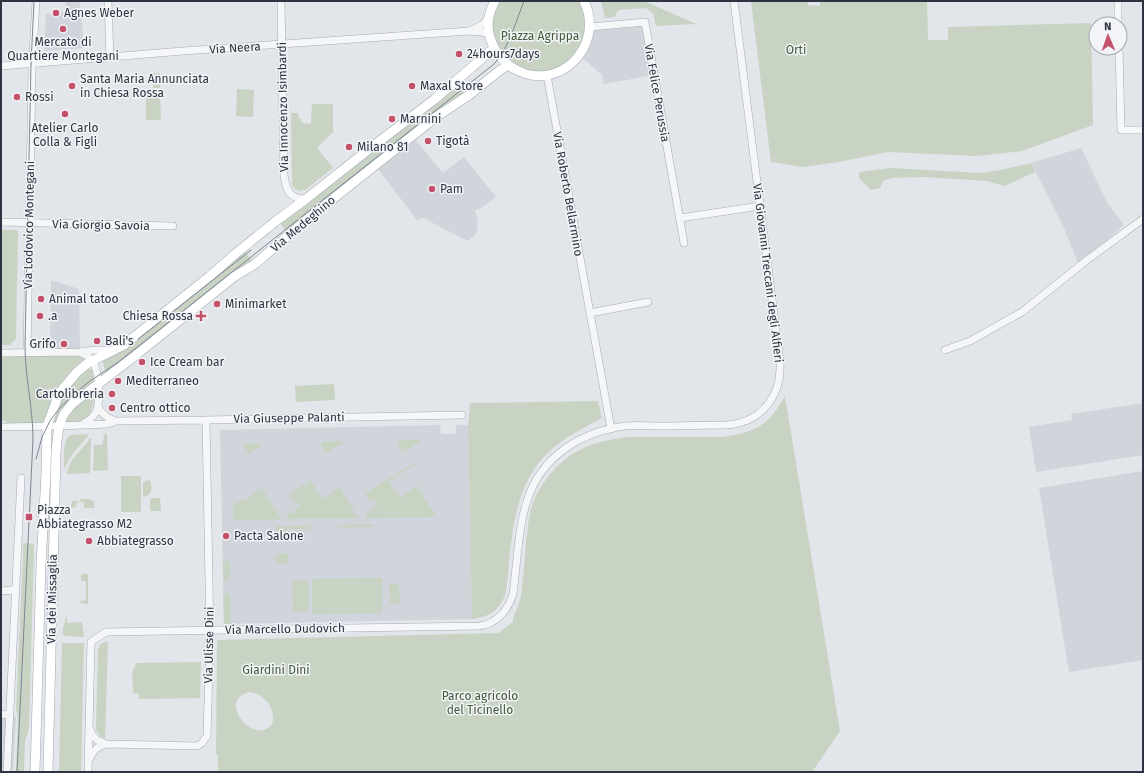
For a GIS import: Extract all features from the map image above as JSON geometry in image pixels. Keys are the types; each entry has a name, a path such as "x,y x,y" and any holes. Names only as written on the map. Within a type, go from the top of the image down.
{"main road":[{"path":"495,1 489,17 489,34 494,48 508,65 523,73 535,75 547,75 566,68 576,60 586,45 590,27 588,11 584,1"},
{"name":"Via Medeghino","path":"92,361 115,350 130,340 276,221 435,98 494,48"},
{"name":"Via Medeghino","path":"59,426 64,414 72,404 235,276 255,264 310,217 436,117 469,95 498,71 508,65"},
{"name":"Via dei Missaglia","path":"35,772 41,565 48,426 57,399 65,385 76,372 92,361"},
{"name":"Via dei Missaglia","path":"48,772 56,459 59,426"}],"street":[{"name":"Via Lodovico Montegani","path":"26,353 32,64 36,1"},
{"path":"108,1 110,58"},
{"name":"Via Innocenzo Isimbardi","path":"281,1 284,175 286,185 292,197 306,199"},
{"name":"Via Giovanni Treccani degli Alfieri","path":"476,626 486,625 496,620 502,615 509,604 513,594 524,513 530,492 539,474 564,449 583,438 611,429 627,426 736,424 748,420 758,414 768,404 777,388 781,370 734,1"},
{"path":"1118,1 1118,16"},
{"name":"Via Neera","path":"469,31 482,25 489,17"},
{"name":"Via Felice Perussia","path":"590,27 645,22 684,243"},
{"name":"Via Neera","path":"1,66 469,31 489,34"},
{"path":"1119,56 1121,130 1143,130"},
{"name":"Via Roberto Bellarmino","path":"547,75 611,429"},
{"path":"680,218 760,206"},
{"path":"945,350 970,341 1022,312 1087,260 1143,219"},
{"name":"Via Giorgio Savoia","path":"1,222 29,224 173,226"},
{"path":"590,313 648,302"},
{"path":"1,353 115,350"},
{"path":"79,352 88,356 97,372 98,406 100,411 104,416 116,422"},
{"path":"82,424 89,421 98,406"},
{"name":"Via Giuseppe Palanti","path":"1,427 108,424 116,422 462,414"},
{"name":"Via Ulisse Dini","path":"106,744 192,746 200,745 207,736 210,630 206,420"},
{"path":"7,772 21,478"},
{"path":"1,591 16,590"},
{"name":"Via Marcello Dudovich","path":"89,722 91,642 106,632 476,626"},
{"path":"1,714 10,715"},
{"path":"89,722 94,738 106,744"},
{"path":"88,772 89,722"},
{"path":"88,763 91,754 100,746 106,744"}],"shaded area":[{"name":"Mercato di Quartiere Montegani","path":"66,1 80,2 84,48 44,51 46,14 65,12"},
{"path":"645,22 654,75 604,84 602,75 580,56 590,27"},
{"path":"412,136 443,173 464,157 496,197 481,208 475,210 478,221 476,234 468,241 423,218 417,220 375,165"},
{"path":"1081,148 1107,202 1124,225 1078,263 1064,228 1031,163"},
{"path":"51,280 79,289 80,350 50,350"},
{"path":"1143,403 1143,455 1036,472 1029,427 1072,420 1071,414"},
{"path":"440,425 441,434 456,434 456,425 468,425 472,619 224,624 220,430"},
{"path":"1143,471 1143,660 1069,672 1039,488"},
{"path":"1,716 16,717 13,772 1,772"}],"green space":[{"name":"Piazza Agrippa","path":"500,1 579,1 586,21 586,31 583,42 570,60 554,70 536,71 519,66 504,55 495,40 493,22"},
{"path":"601,1 644,1 696,24 656,26 653,13 646,8 619,10 614,17 605,18"},
{"name":"Orti","path":"751,1 808,1 808,5 820,6 820,1 927,1 928,40 948,40 948,27 1088,23 1088,56 1092,56 1093,125 1022,151 977,156 888,152 839,162 803,167 771,162"},
{"path":"153,73 160,73 160,88 153,88"},
{"path":"455,83 464,94 287,233 279,222"},
{"path":"237,89 254,90 253,117 236,116"},
{"path":"160,92 161,120 146,120 146,93"},
{"path":"312,104 333,104 333,132 317,148 333,168 305,190 299,191 294,188 292,184 291,113 298,113 302,123 311,124"},
{"path":"1031,163 1035,172 1004,186 987,181 924,177 892,178 883,181 880,188 871,190 859,178 859,172 891,168 979,173 1001,170"},
{"path":"1,230 18,231 16,339 10,345 1,345"},
{"path":"244,250 252,261 106,374 102,360"},
{"path":"74,355 86,360 61,384 54,395 43,423 6,424 6,421 1,421 1,356"},
{"path":"88,368 92,370 94,382 54,423 53,422 60,400 74,380"},
{"path":"334,384 335,400 296,402 295,386"},
{"path":"93,393 92,408 88,417 84,420 65,422 66,417 72,409"},
{"path":"785,396 840,731 812,772 218,772 218,755 216,754 217,641 498,633 513,622 514,615 520,601 531,509 539,490 545,481 568,457 577,451 596,443 628,437 723,437 744,433 760,426 779,406","holes":["250,692 258,694 263,698 271,709 273,714 273,722 268,728 261,730 253,729 240,718 236,710 236,702 241,696"]},
{"path":"598,401 602,418 573,434 557,445 542,459 530,475 516,512 506,593 497,609 484,616 472,619 468,425 470,403"},
{"path":"89,434 64,468 64,449 69,437 72,435"},
{"path":"104,434 107,434 108,470 93,471 94,445 103,444"},
{"path":"90,438 90,473 67,474 70,463"},
{"path":"401,440 419,440 420,442 402,452 396,442"},
{"path":"324,441 342,441 343,443 325,453 320,443"},
{"path":"247,443 260,443 261,446 249,454 243,445"},
{"path":"414,463 415,465 389,481 400,497 417,486 435,514 435,517 365,518 365,513 377,506 374,500 370,501 365,493"},
{"path":"121,476 141,476 141,512 121,512"},
{"path":"150,480 151,491 149,495 143,497 143,482"},
{"path":"311,481 322,499 340,487 357,518 287,519 287,515 300,507 296,501 293,502 288,494"},
{"path":"262,488 280,517 280,520 233,520 233,505 244,499 245,500"},
{"path":"153,498 160,498 161,511 150,511 150,500"},
{"path":"80,499 89,499 94,501 94,508 84,508 84,502 77,502 76,507 71,508 72,501 80,501"},
{"path":"373,524 373,527 338,528 338,525"},
{"path":"311,525 311,529 287,529 287,541 276,541 276,526"},
{"path":"23,543 34,544 29,729 25,741 24,772 16,772 18,718 16,708"},
{"path":"288,553 288,564 276,564 276,554"},
{"path":"223,561 230,561 230,580 223,581"},
{"path":"81,574 88,574 88,604 80,603 81,601 86,600 86,581 81,581"},
{"path":"382,578 382,613 312,614 312,579"},
{"path":"292,581 309,581 309,611 293,611"},
{"path":"389,584 399,584 400,604 390,604"},
{"path":"223,593 230,593 231,624 224,624"},
{"path":"67,613 67,623 82,622 84,637 65,636 62,633"},
{"path":"104,642 108,642 105,739 99,735 96,729 98,649"},
{"path":"62,643 84,643 81,772 59,772"},
{"path":"201,662 200,698 139,699 139,694 133,693 133,669 137,663"}],"tram line":[{"path":"17,772 33,439 25,346 31,64 34,1"},
{"path":"36,459 42,437 50,421 58,410 74,394 117,363 494,64 508,42 524,1"},
{"path":"138,339 251,250"}],"place":[{"name":"Agnes Weber","path":"56,13"},
{"name":"Mercato di Quartiere Montegani","path":"63,29"},
{"name":"24hours7days","path":"459,54"},
{"name":"Santa Maria Annunciata in Chiesa Rossa","path":"72,86"},
{"name":"Maxal Store","path":"412,86"},
{"name":"Rossi","path":"17,97"},
{"name":"Atelier Carlo Colla & Figli","path":"65,114"},
{"name":"Marnini","path":"392,119"},
{"name":"Tigotà","path":"428,141"},
{"name":"Milano 81","path":"349,147"},
{"name":"Pam","path":"432,189"},
{"name":"Animal tatoo","path":"41,299"},
{"name":"Minimarket","path":"217,304"},
{"name":".a","path":"40,316"},
{"name":"Chiesa Rossa","path":"201,316"},
{"name":"Bali's","path":"97,341"},
{"name":"Grifo","path":"64,344"},
{"name":"Ice Cream bar","path":"142,362"},
{"name":"Mediterraneo","path":"118,381"},
{"name":"Cartolibreria","path":"112,394"},
{"name":"Centro ottico","path":"112,408"},
{"name":"Piazza Abbiategrasso M2","path":"29,517"},
{"name":"Pacta Salone","path":"226,536"},
{"name":"Abbiategrasso","path":"89,541"}],"park label":[{"name":"Giardini Dini","path":"276,670"},
{"name":"Parco agricolo del Ticinello","path":"480,703"}]}
